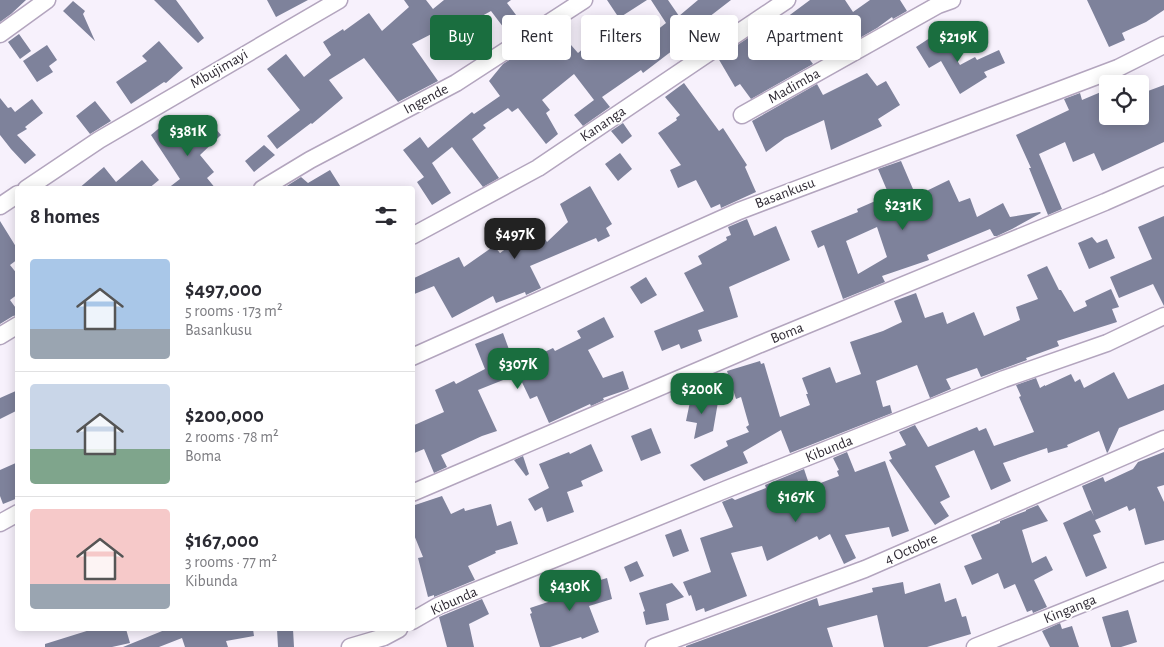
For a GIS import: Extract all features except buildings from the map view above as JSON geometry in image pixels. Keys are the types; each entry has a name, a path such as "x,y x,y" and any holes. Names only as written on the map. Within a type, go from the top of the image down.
{"street":[{"path":"0,34 47,0"},
{"name":"Mbujimayi","path":"30,186 99,140 338,0"},
{"name":"Ingende","path":"267,186 310,160 456,83 584,0"},
{"name":"Kananga","path":"415,234 538,168 787,0"},
{"name":"Madimba","path":"742,115 938,5 952,0"},
{"name":"Basankusu","path":"415,356 739,211 1118,68 1164,45"},
{"name":"Boma","path":"415,492 758,345 1164,176"},
{"path":"0,206 15,196"},
{"name":"Kibunda","path":"415,619 438,606 1004,379 1107,344 1164,316"},
{"path":"0,336 15,328"},
{"name":"4 Octobre","path":"654,647 865,569 1164,439"},
{"path":"0,523 15,515"},
{"name":"Kinganga","path":"975,647 1164,571"},
{"path":"350,647 384,637 395,631"}]}
